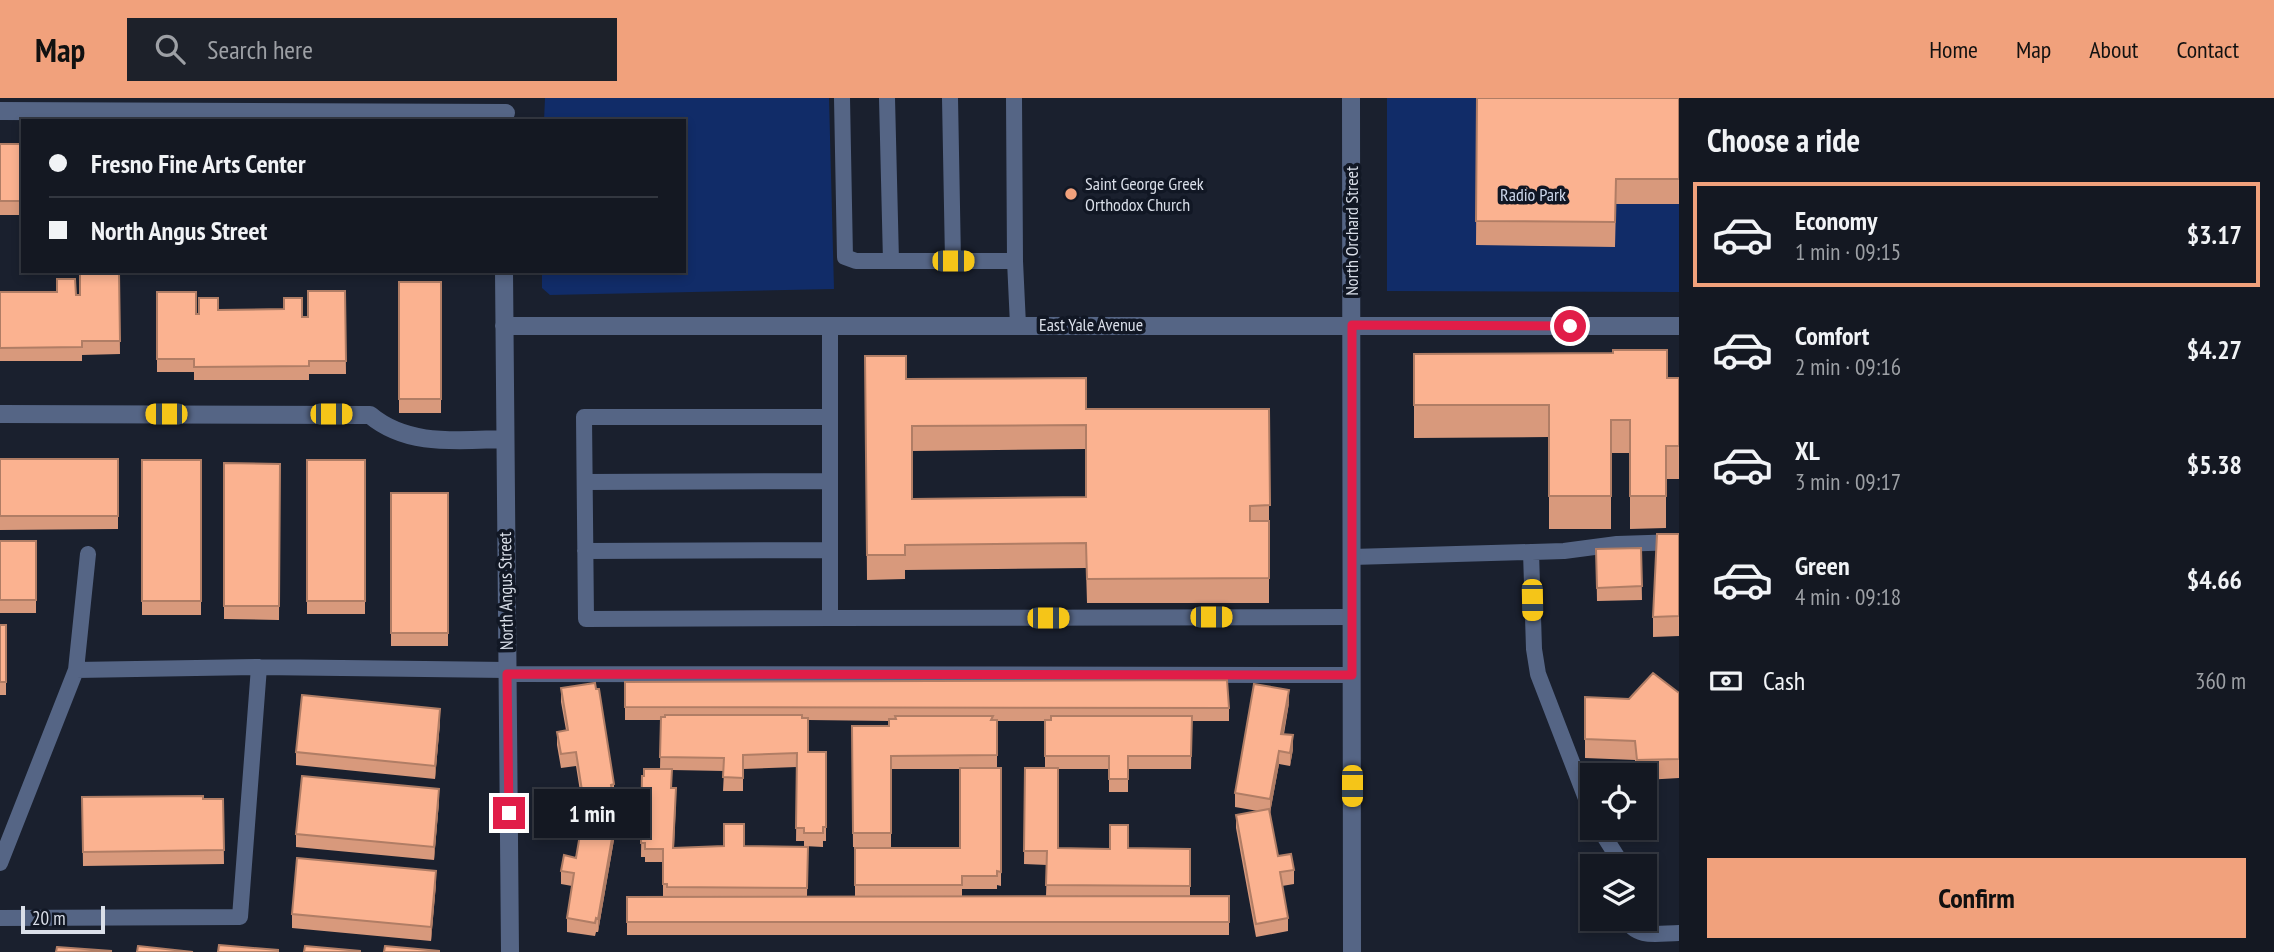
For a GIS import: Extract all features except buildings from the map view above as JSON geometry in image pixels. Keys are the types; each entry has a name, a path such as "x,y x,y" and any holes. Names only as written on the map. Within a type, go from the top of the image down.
{"street":[{"name":"North Orchard Street","path":"1351,98 1352,952"},
{"path":"0,111 506,111"},
{"name":"North Angus Street","path":"504,273 510,952"},
{"name":"East Yale Avenue","path":"504,326 1679,326"},
{"path":"0,414 359,414 370,415 392,430 436,441 505,439"}],"lane":[{"path":"842,98 845,257 856,261 1015,261"},
{"path":"887,98 891,261"},
{"path":"950,98 953,261"},
{"path":"1014,98 1018,325"},
{"path":"830,326 830,618"},
{"path":"830,417 584,417 586,619 1352,617"},
{"path":"585,482 830,481"},
{"path":"1352,557 1564,551 1617,544 1679,542"},
{"path":"585,551 830,550"},
{"path":"1531,552 1534,649 1538,674 1580,783"},
{"path":"0,863 76,670 88,554"},
{"path":"0,918 240,918 259,667"},
{"path":"76,670 259,667 507,672 1352,675"},
{"path":"1635,931 1645,934 1679,933"}],"green space":[{"path":"545,98 829,98 834,289 550,295 542,288 542,273 686,273 686,119 544,119"},
{"name":"Radio Park","path":"1387,98 1679,98 1679,292 1387,291"}],"place":[{"name":"Saint George Greek Orthodox Church","path":"1071,194"}],"route":[{"path":"509,813 507,674 1352,675 1352,325 1570,326"}]}
